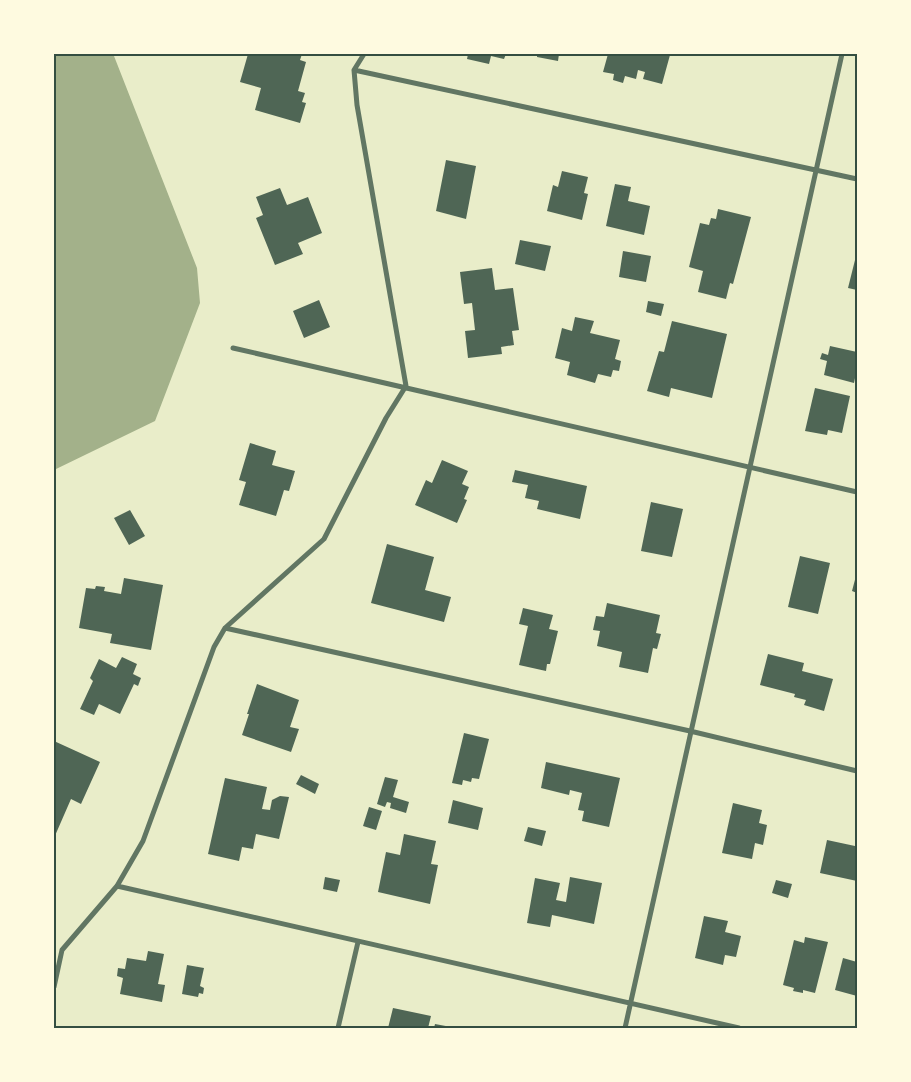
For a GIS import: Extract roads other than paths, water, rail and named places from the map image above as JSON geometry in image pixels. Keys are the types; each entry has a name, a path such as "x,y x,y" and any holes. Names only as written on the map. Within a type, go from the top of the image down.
{"street":[{"path":"54,987 62,950 117,886 143,841 214,647 225,628 324,539 386,418 406,386 357,105 354,70 364,54"},
{"path":"625,1028 842,54"},
{"path":"354,70 857,179"},
{"path":"233,348 406,386 857,492"},
{"path":"225,628 690,731 857,771"},
{"path":"117,886 739,1028"},
{"path":"338,1028 358,942"}]}
